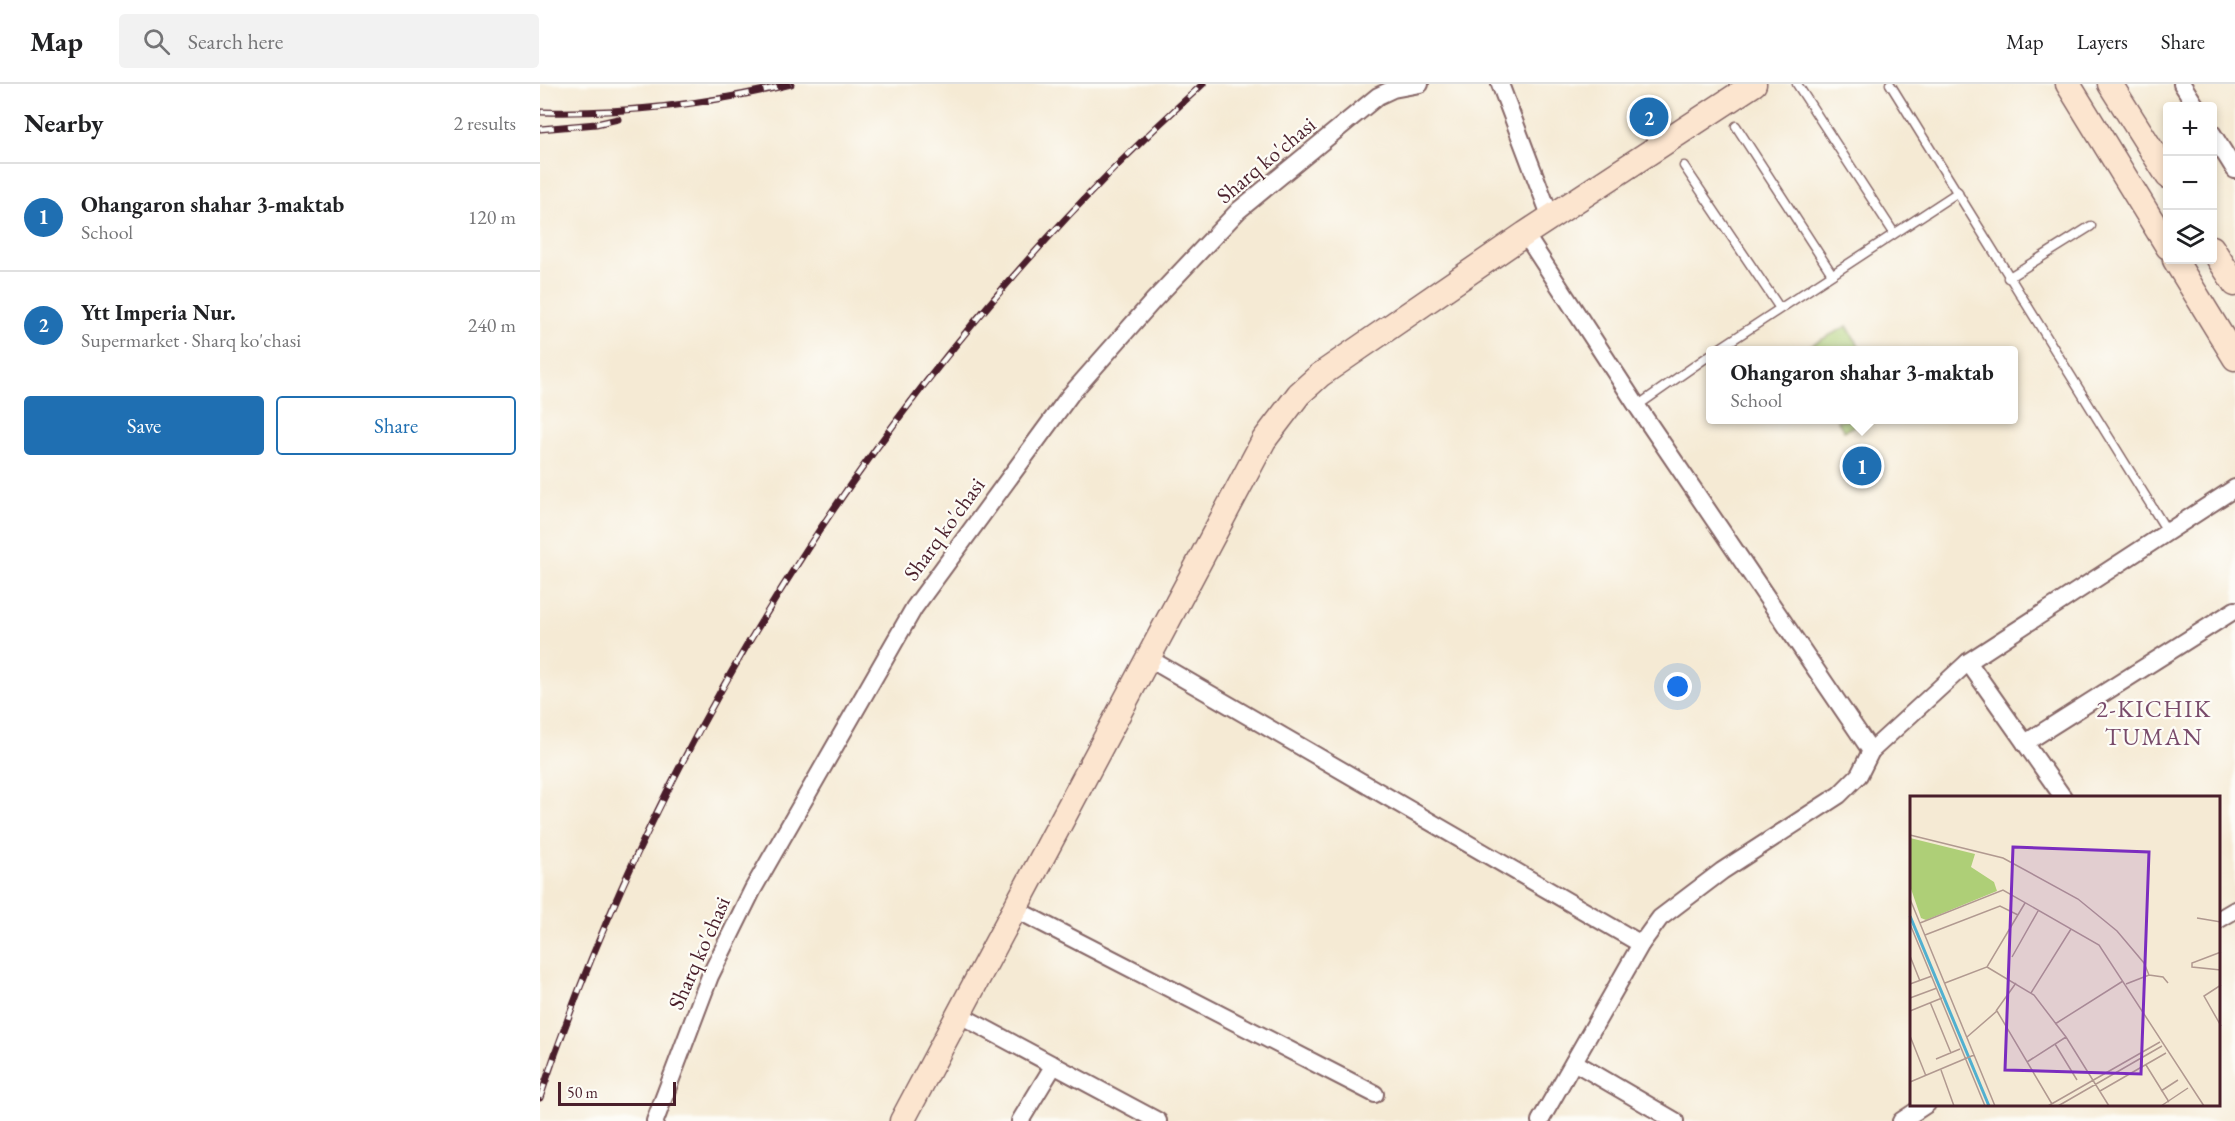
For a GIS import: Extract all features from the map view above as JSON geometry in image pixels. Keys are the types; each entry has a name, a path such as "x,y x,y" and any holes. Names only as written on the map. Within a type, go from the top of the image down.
{"main road":[{"path":"902,1121 1264,440 1299,394 1320,375 1526,234 1754,84"},
{"path":"2068,84 2163,239"},
{"path":"2110,84 2163,168"},
{"path":"2217,256 2235,284"},
{"path":"2177,264 2235,358"}],"street":[{"name":"Sharq ko'chasi","path":"655,1121 710,976 753,889 914,608 1070,395 1239,210 1378,96 1394,89 1420,84"},
{"path":"1500,84 1551,218"},
{"path":"2182,84 2193,102"},
{"path":"2217,141 2235,170"},
{"path":"1526,234 1637,406 1871,751"},
{"path":"1540,1121 1641,944 1660,918 1722,870 1839,795 1859,775 1871,751 1968,662 2235,488"},
{"path":"2025,743 2235,610"},
{"path":"1148,658 1641,944"},
{"path":"1968,662 2062,796"},
{"path":"1016,909 1375,1094"},
{"path":"2220,919 2235,910"},
{"path":"958,1014 1158,1121"},
{"path":"1574,1062 1676,1121"},
{"path":"1020,1121 1054,1065"},
{"path":"1901,1121 1924,1106"}],"lane":[{"path":"1797,84 1894,233"},
{"path":"1890,84 1958,192 2008,278 2167,531"},
{"path":"1736,126 1832,273"},
{"path":"1684,166 1779,307"},
{"path":"1724,346 1779,307 1958,192"},
{"path":"2008,278 2091,226"},
{"path":"1637,406 1706,358"}],"green space":[{"path":"1847,326 1859,346 1810,346"},
{"path":"1840,424 1858,424 1844,431"}],"railway":[{"path":"541,112 604,111 667,106 729,97 791,84"},
{"path":"540,1098 592,956 655,817 727,681 807,549 895,422 991,302 1094,189 1203,84"},
{"path":"540,129 596,124 618,119"}],"place":[{"name":"Ytt Imperia Nur.","path":"1649,117"},
{"name":"Ohangaron shahar 3-maktab","path":"1862,466"}],"district":[{"name":"2-KICHIK TUMAN","path":"2154,722"}]}
